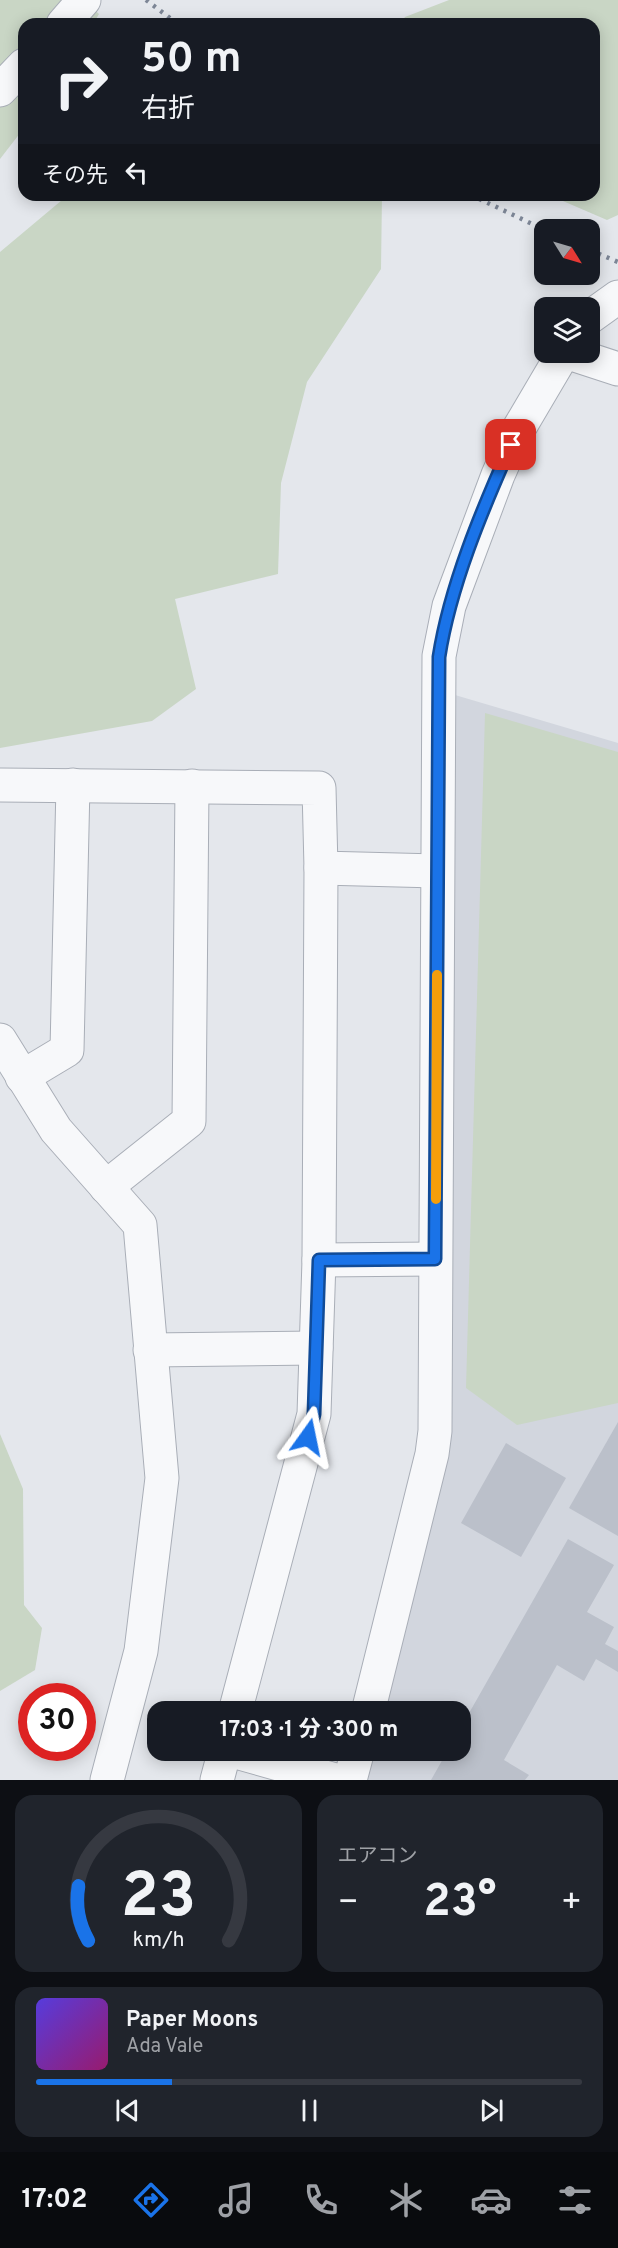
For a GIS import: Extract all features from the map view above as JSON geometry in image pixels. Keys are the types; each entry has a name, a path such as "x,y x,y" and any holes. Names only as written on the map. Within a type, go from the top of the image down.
{"street":[{"path":"68,18 84,0"},
{"path":"0,90 18,71"},
{"path":"371,1701 432,1454 435,1431 437,691 439,657 449,606 498,475 518,430 558,363"},
{"path":"599,363 618,369"},
{"path":"0,785 319,788 321,867 319,1260 314,1414 238,1701"},
{"path":"22,1077 67,1050 73,785"},
{"path":"106,1187 189,1121 192,786"},
{"path":"321,867 437,871"},
{"path":"0,1040 56,1130 140,1225 162,1478 141,1651 107,1780"},
{"path":"319,1260 435,1259"},
{"path":"150,1350 316,1348"},
{"path":"217,1780 223,1761"},
{"path":"267,1761 335,1780"},
{"path":"350,1780 355,1761"}],"shaded area":[{"path":"455,695 618,743 618,1780 364,1780 369,1761 471,1761 471,1701 384,1701 452,1432"}],"green space":[{"path":"0,0 84,0 99,14 97,18 18,18 18,136 0,159"},
{"path":"449,0 618,0 618,215 607,220 563,201 600,201 600,18 405,17"},
{"path":"61,201 382,201 381,269 307,382 281,483 278,574 175,599 196,689 152,721 0,748 0,252"},
{"path":"485,713 618,752 618,1403 517,1425 466,1388"},
{"path":"0,1434 23,1489 24,1605 42,1628 35,1670 0,1691"}],"building":[{"path":"618,1422 618,1536 569,1508"},
{"path":"506,1443 566,1478 521,1557 461,1523"},
{"path":"568,1539 614,1565 587,1612 614,1627 605,1644 618,1651 618,1672 596,1659 584,1681 557,1665 504,1760 529,1775 525,1780 431,1780 442,1761 471,1761 471,1710"}],"railway":[{"path":"146,0 170,18"},
{"path":"484,201 534,225"},
{"path":"600,254 618,262"}],"slow traffic":[{"path":"436,1199 437,975"}],"route":[{"path":"308,1437 314,1414 319,1260 435,1259 439,657 449,606 478,525 511,445"}]}
